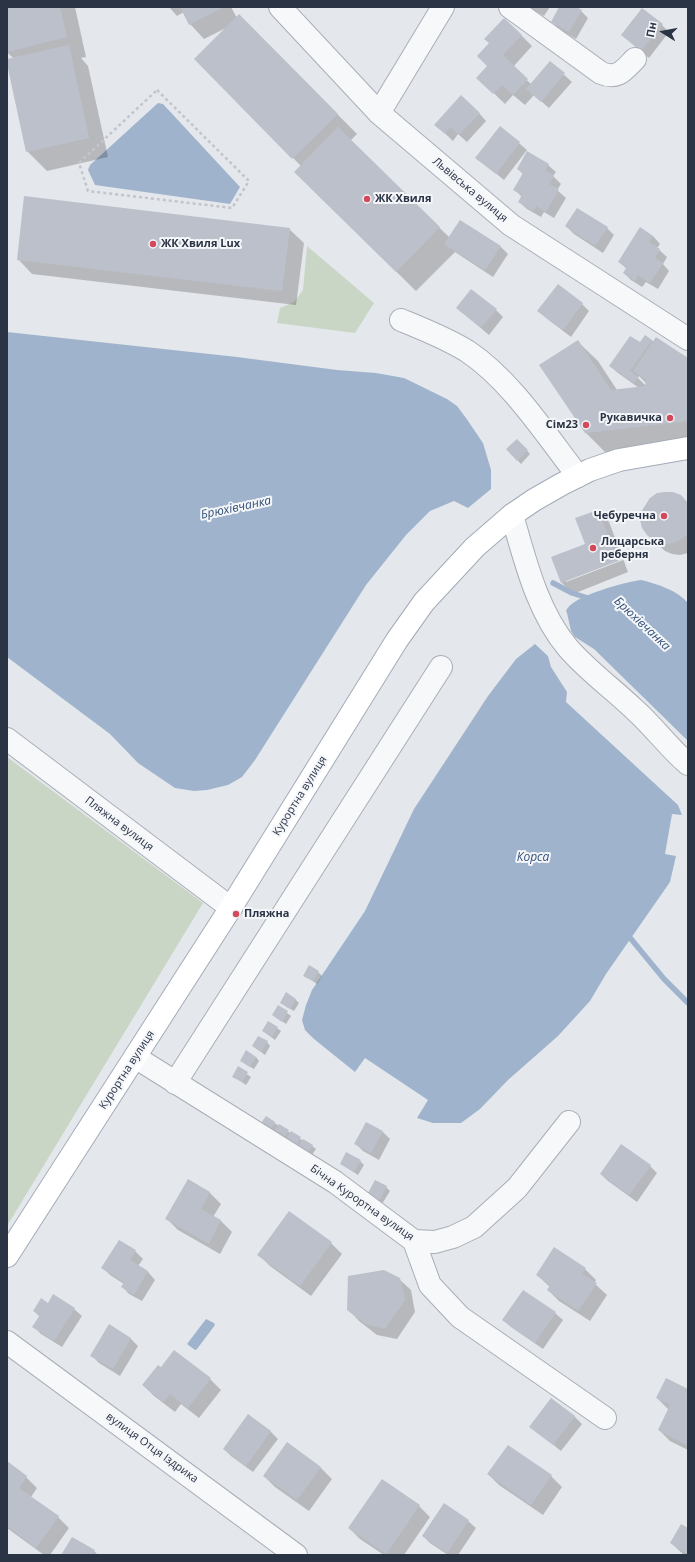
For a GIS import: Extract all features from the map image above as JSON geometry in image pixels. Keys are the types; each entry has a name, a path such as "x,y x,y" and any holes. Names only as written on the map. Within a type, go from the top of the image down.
{"main road":[{"name":"Курортна вулиця","path":"7,1256 231,908 397,640 424,602 475,547 512,515 544,494 578,476 619,460 688,448"}],"street":[{"name":"Львівська вулиця","path":"280,7 380,113 511,225 688,339"},
{"path":"380,113 443,7"},
{"path":"510,7 601,73 608,76 616,75 623,71 635,59"},
{"path":"401,320 436,335 467,351 497,375 519,399 578,476"},
{"path":"512,515 526,563 540,599 553,626 567,647 582,663 636,711 688,764"},
{"path":"175,1083 441,667"},
{"name":"Пляжна вулиця","path":"7,739 231,908"},
{"name":"Бічна Курортна вулиця","path":"135,1057 335,1182 414,1241 435,1242 453,1237 474,1227 517,1188 569,1122"},
{"path":"414,1241 430,1285 460,1317 605,1418"},
{"name":"вулиця Отця Іздрика","path":"7,1342 296,1555"}],"path":[{"path":"157,90 249,181 232,208 88,191 79,163 157,90"}],"green space":[{"path":"307,246 374,303 355,333 277,323 280,308 294,302 303,290"},
{"path":"7,757 203,903 7,1226"}],"water":[{"path":"158,103 163,104 240,187 230,204 95,185 88,170 90,165"},
{"path":"7,332 237,357 337,370 376,373 404,378 447,399 457,406 483,443 491,470 491,489 468,508 454,501 430,511 406,535 366,585 255,760 242,777 228,785 207,790 194,791 175,788 138,763 110,734 7,657"},
{"path":"641,580 673,591 688,603 688,741 594,649 575,637 571,631 566,611 570,605 588,595"},
{"name":"Корса","path":"535,644 548,656 551,667 567,692 566,702 678,805 682,815 672,814 665,854 676,856 670,882 606,974 590,1001 558,1036 508,1080 480,1109 461,1123 433,1123 417,1118 428,1100 365,1058 355,1072 314,1039 305,1030 302,1020 312,990 365,911 414,809 488,696 516,659"},
{"path":"206,1319 215,1325 195,1350 187,1344"}],"building":[{"path":"7,7 60,7 67,37 7,52"},
{"path":"180,7 225,7 189,25"},
{"path":"559,7 576,7 582,10 569,32 551,22"},
{"path":"642,8 663,24 641,51 621,35"},
{"path":"239,14 338,114 292,159 194,59"},
{"path":"504,18 522,35 503,55 528,79 513,95 502,85 493,94 476,78 487,66 477,56 489,43 484,39"},
{"path":"69,45 89,138 26,152 7,59"},
{"path":"550,61 565,73 541,102 526,89"},
{"path":"461,95 480,113 459,135 450,127 445,134 434,125"},
{"path":"500,126 520,142 496,174 475,158"},
{"name":"ЖК Хвиля","path":"338,127 440,227 396,272 294,172"},
{"path":"527,151 549,164 545,170 554,176 549,184 559,189 546,212 536,206 533,211 518,202 522,195 513,190 523,173 517,169"},
{"name":"ЖК Хвиля Lux","path":"24,196 290,228 282,291 17,260"},
{"path":"577,208 608,227 595,246 565,226"},
{"path":"460,220 501,246 485,270 444,244"},
{"path":"640,227 653,236 649,242 660,249 655,258 663,263 650,283 638,275 635,281 623,273 627,267 618,262"},
{"path":"558,284 583,303 563,330 537,311"},
{"path":"471,289 497,309 481,328 456,308"},
{"path":"645,335 652,340 630,371 638,377 634,383 609,366 630,336 640,342"},
{"path":"656,337 688,358 688,421 585,433 539,365 578,340 611,390 645,386 646,380 633,371"},
{"path":"517,439 528,450 517,461 506,449"},
{"name":"Чебуречна","path":"673,492 681,495 688,503 688,533 683,538 669,544 660,543 653,540 642,528 640,520 641,512 650,498 657,493"},
{"name":"Лицарська реберня","path":"598,510 618,561 561,583 551,557 585,544 575,518"},
{"path":"309,965 319,971 313,981 303,976"},
{"path":"286,992 296,999 290,1009 280,1003"},
{"path":"278,1005 288,1011 282,1022 272,1015"},
{"path":"268,1021 278,1027 272,1037 262,1031"},
{"path":"258,1036 268,1041 261,1052 252,1046"},
{"path":"246,1050 256,1057 250,1067 240,1061"},
{"path":"238,1066 248,1072 242,1082 232,1077"},
{"path":"266,1116 275,1122 269,1132 259,1126"},
{"path":"366,1122 383,1131 371,1153 354,1144"},
{"path":"279,1124 289,1130 283,1140 273,1134"},
{"path":"291,1131 301,1137 295,1147 285,1141"},
{"path":"303,1139 313,1145 307,1155 297,1149"},
{"path":"621,1144 651,1165 629,1195 600,1174"},
{"path":"346,1152 361,1160 354,1172 340,1164"},
{"path":"188,1179 210,1192 201,1209 221,1220 209,1244 165,1219"},
{"path":"375,1180 387,1186 379,1202 367,1195"},
{"path":"289,1211 332,1242 300,1286 257,1255"},
{"path":"119,1240 136,1250 130,1260 148,1271 134,1295 121,1287 124,1282 101,1268"},
{"path":"554,1247 586,1268 582,1274 597,1283 578,1311 547,1290 550,1285 536,1275"},
{"path":"384,1270 400,1278 405,1300 385,1329 365,1324 347,1310 348,1276"},
{"path":"523,1290 556,1312 535,1343 502,1320"},
{"path":"53,1294 75,1308 54,1341 32,1327 40,1315 33,1311 41,1298 48,1303"},
{"path":"109,1324 131,1338 113,1369 90,1356"},
{"path":"174,1350 211,1378 188,1408 170,1394 163,1402 142,1385 158,1365 161,1367"},
{"path":"666,1378 688,1389 688,1446 658,1430 670,1405 656,1398"},
{"path":"551,1398 575,1416 553,1445 529,1427"},
{"path":"248,1414 271,1431 246,1466 223,1449"},
{"path":"287,1442 321,1467 297,1500 263,1476"},
{"path":"508,1445 552,1475 531,1505 487,1474"},
{"path":"7,1461 27,1476 19,1488 59,1516 36,1548 7,1526"},
{"path":"382,1479 420,1505 386,1554 348,1528"},
{"path":"444,1503 469,1520 447,1553 422,1536"},
{"path":"681,1524 688,1528 688,1554 670,1543"},
{"path":"72,1537 95,1550 92,1555 61,1555"}],"waterway":[{"name":"Брюхівчанка","path":"553,583 572,593 591,599"},
{"path":"627,934 664,979 688,1003"}],"place":[{"name":"ЖК Хвиля","path":"367,199"},
{"name":"ЖК Хвиля Lux","path":"153,244"},
{"name":"Рукавичка","path":"670,418"},
{"name":"Сім23","path":"586,425"},
{"name":"Чебуречна","path":"664,516"},
{"name":"Лицарська реберня","path":"593,548"},
{"name":"Пляжна","path":"236,914"}]}
